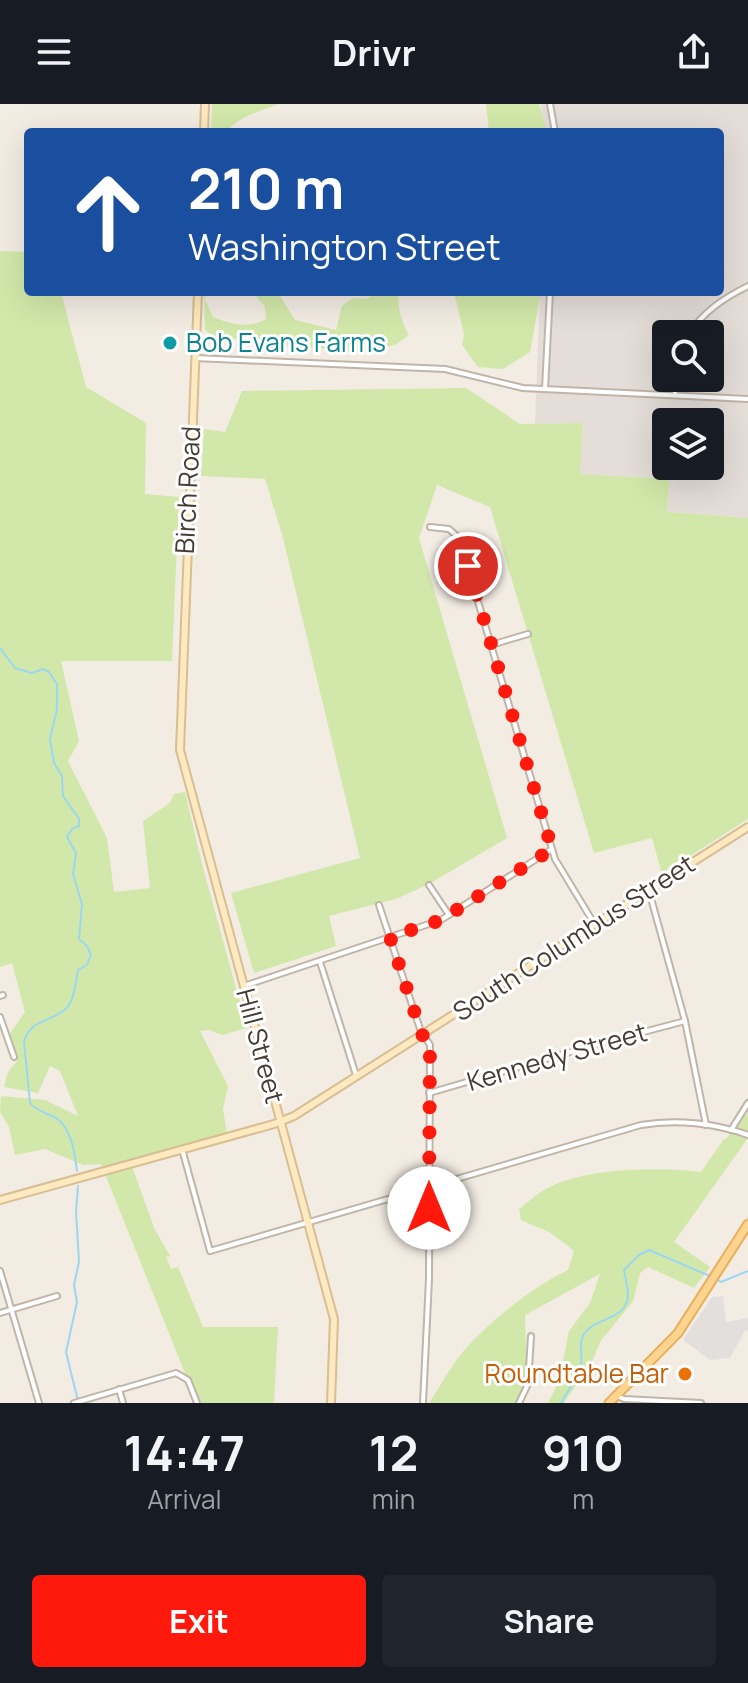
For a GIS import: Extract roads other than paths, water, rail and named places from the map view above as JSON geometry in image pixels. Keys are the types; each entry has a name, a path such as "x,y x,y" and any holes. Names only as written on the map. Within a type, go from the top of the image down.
{"main road":[{"path":"609,1403 667,1346 748,1224"}],"street":[{"path":"204,128 205,104"},
{"path":"550,104 554,128"},
{"path":"699,320 714,306 748,286"},
{"name":"Birch Road","path":"181,689 198,296"},
{"path":"545,389 550,296"},
{"path":"195,358 455,370 508,386 748,399"},
{"path":"430,527 449,529 459,538 552,849 563,875 595,925"},
{"path":"491,645 528,634"},
{"name":"Hill Street","path":"181,689 179,737 182,758 335,1323 331,1403"},
{"name":"South Columbus Street","path":"0,1200 280,1121 357,1078 748,827"},
{"path":"244,986 430,924 552,849"},
{"path":"429,885 449,915"},
{"path":"649,890 685,1021 706,1125"},
{"path":"379,905 422,1035 430,1045 427,1345 423,1403"},
{"path":"320,962 357,1078"},
{"path":"0,1017 14,1057"},
{"name":"Kennedy Street","path":"429,1093 685,1021"},
{"path":"731,1130 748,1103"},
{"path":"182,1149 210,1251 641,1125 669,1122 706,1125 748,1135"},
{"path":"0,1271 39,1403"},
{"path":"0,1313 57,1296"},
{"path":"519,1403 528,1384 531,1336"},
{"path":"76,1402 178,1373 188,1380 197,1403"},
{"path":"119,1389 123,1403"},
{"path":"617,1396 624,1399 701,1403"}],"waterway":[{"path":"0,648 15,668 32,673 43,669 57,684 57,709 50,739 54,763 62,776 63,796 79,819 79,826 72,829 67,837 76,853 73,874 82,904 79,939 91,955 87,965 78,970 74,992 67,1007 35,1025 24,1041 30,1103 63,1125 72,1144 77,1171"},
{"path":"78,1186 79,1262 74,1285 77,1302 66,1352 78,1401"},
{"path":"561,1403 580,1369 584,1334 623,1309 628,1295 624,1270 639,1255 649,1250 710,1276"},
{"path":"716,1279 721,1282 748,1271"}],"place":[{"name":"Bob Evans Farms","path":"170,343"},
{"name":"Roundtable Bar","path":"685,1374"}]}
